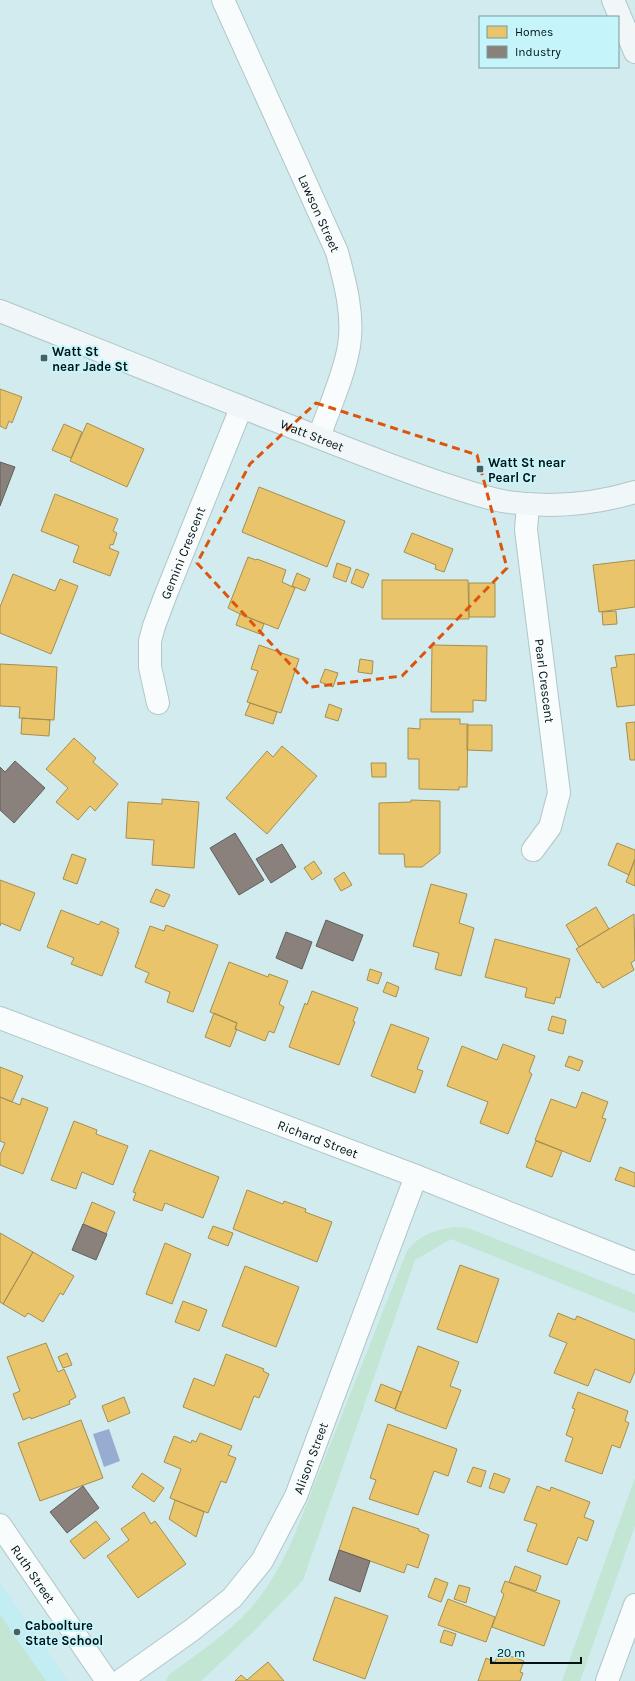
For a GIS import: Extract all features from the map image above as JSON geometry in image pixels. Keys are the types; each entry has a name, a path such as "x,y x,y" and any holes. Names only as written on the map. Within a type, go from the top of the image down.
{"main road":[{"path":"613,0 635,52"},
{"name":"Watt Street","path":"0,311 242,408 426,479 475,494 506,502 528,504 565,504 593,501 635,492"}],"street":[{"name":"Lawson Street","path":"223,0 337,252 344,281 350,320 349,346 319,437"},
{"name":"Gemini Crescent","path":"158,703 150,667 150,641 154,626 242,408"},
{"name":"Pearl Crescent","path":"528,504 526,530 559,793 550,827 533,850"},
{"name":"Richard Street","path":"0,1018 416,1176 635,1263"},
{"name":"Alison Street","path":"120,1681 192,1630 232,1598 262,1561 296,1496 416,1176"},
{"name":"Ruth Street","path":"0,1525 107,1681"},
{"path":"608,1681 635,1605"}],"highlighted area":[{"path":"316,403 477,455 507,568 402,676 311,687 197,563 250,464"}],"shaded area":[{"path":"109,1429 120,1461 104,1467 93,1434"},
{"name":"Caboolture State School","path":"0,1583 68,1681 0,1681"}],"green space":[{"path":"454,1227 468,1228 635,1294 635,1313 451,1239 415,1260 303,1580 254,1631 201,1681 166,1681 169,1675 221,1636 241,1618 257,1601 269,1584 294,1536 407,1251 422,1237 440,1230"},
{"path":"635,1478 635,1526 580,1681 562,1681"},
{"path":"0,1615 46,1681 0,1681"}],"building: Homes":[{"path":"0,389 22,397 12,423 9,421 6,429 0,426"},
{"path":"87,423 144,449 127,487 70,461"},
{"path":"64,424 82,432 71,458 52,450"},
{"path":"259,487 345,521 327,567 242,532"},
{"path":"55,494 118,519 113,531 117,533 113,545 111,544 109,548 119,552 110,576 73,562 79,546 41,531"},
{"path":"412,533 453,549 444,572 435,569 436,565 404,552"},
{"path":"248,557 286,570 282,582 295,588 278,629 228,608"},
{"path":"635,560 635,607 599,612 593,565"},
{"path":"337,563 351,568 346,582 333,577"},
{"path":"356,569 369,574 363,588 351,583"},
{"path":"297,573 310,579 305,591 292,586"},
{"path":"13,574 55,591 60,579 78,586 51,654 0,633 0,607"},
{"path":"382,580 468,580 469,619 382,619"},
{"path":"469,583 495,583 495,617 469,617"},
{"path":"616,611 617,624 603,625 602,612"},
{"path":"240,614 264,624 260,634 236,625"},
{"path":"259,645 299,659 281,713 247,702 258,671 251,669"},
{"path":"432,645 487,646 486,701 473,700 473,712 431,712"},
{"path":"635,654 635,705 617,707 611,668 617,667 615,656"},
{"path":"360,659 373,661 372,674 358,672"},
{"path":"0,664 57,667 54,720 19,718 20,707 0,706"},
{"path":"325,669 338,673 333,687 320,682"},
{"path":"250,703 277,712 273,724 245,715"},
{"path":"329,704 342,709 338,721 325,717"},
{"path":"22,718 50,720 49,736 21,734"},
{"path":"420,719 460,719 460,724 468,724 467,787 459,787 459,790 419,789 419,759 408,759 408,728 420,729"},
{"path":"635,722 635,760 630,760 626,723"},
{"path":"467,725 492,725 492,751 467,750"},
{"path":"74,738 96,758 93,762 118,784 95,811 90,806 78,820 56,802 68,788 46,769"},
{"path":"282,746 317,776 267,834 226,798 267,751 273,757"},
{"path":"371,763 386,763 386,777 372,777"},
{"path":"162,799 199,802 194,868 152,865 154,840 126,838 128,802 162,804"},
{"path":"411,800 440,801 440,853 422,867 405,867 404,854 379,854 379,803 411,802"},
{"path":"617,843 635,850 635,859 629,875 608,865"},
{"path":"72,854 86,859 77,884 63,879"},
{"path":"635,859 635,886 626,882"},
{"path":"314,861 322,873 312,880 304,868"},
{"path":"344,872 352,885 341,891 334,879"},
{"path":"0,880 35,893 20,931 1,923 0,926"},
{"path":"431,884 467,894 459,923 474,928 461,976 435,969 439,953 413,946"},
{"path":"156,889 170,895 164,907 150,902"},
{"path":"596,907 609,929 579,947 566,925"},
{"path":"61,910 99,925 101,921 119,929 102,976 71,964 74,958 47,947"},
{"path":"634,914 635,960 631,963 634,970 603,988 599,982 597,983 576,949"},
{"path":"166,925 218,945 193,1012 167,1002 170,992 145,982 149,973 135,967 150,926 164,931"},
{"path":"495,939 570,959 560,998 556,997 554,1004 525,997 527,988 485,977"},
{"path":"229,962 268,977 269,974 288,981 279,1004 284,1007 274,1033 269,1031 265,1041 235,1029 237,1023 210,1012"},
{"path":"370,969 382,973 378,984 367,980"},
{"path":"387,982 399,987 396,997 383,992"},
{"path":"312,991 358,1008 353,1021 355,1022 339,1065 289,1047 305,1003 307,1005"},
{"path":"214,1013 237,1023 235,1029 237,1029 230,1047 205,1037"},
{"path":"552,1016 566,1020 563,1034 548,1030"},
{"path":"391,1024 429,1038 417,1069 423,1071 415,1093 371,1076"},
{"path":"503,1044 535,1056 529,1072 532,1074 508,1134 480,1123 488,1102 447,1086 462,1046 497,1060"},
{"path":"569,1056 583,1061 579,1071 565,1066"},
{"path":"0,1067 23,1076 12,1102 0,1097"},
{"path":"582,1092 608,1102 602,1118 606,1119 590,1162 535,1140 551,1099 576,1108"},
{"path":"0,1097 20,1105 22,1098 48,1108 23,1174 0,1165 0,1155 5,1143 0,1141"},
{"path":"74,1121 97,1130 96,1134 128,1146 113,1185 82,1172 76,1189 51,1180"},
{"path":"536,1141 562,1151 552,1177 526,1167"},
{"path":"150,1150 219,1177 203,1218 165,1203 162,1211 133,1200 136,1193 133,1192"},
{"path":"620,1167 635,1173 635,1187 615,1180"},
{"path":"247,1190 283,1204 284,1201 306,1209 305,1212 332,1222 317,1262 233,1229"},
{"path":"92,1202 115,1212 106,1234 83,1225"},
{"path":"213,1226 233,1233 228,1246 208,1238"},
{"path":"0,1233 33,1252 3,1304 0,1302"},
{"path":"165,1243 191,1254 172,1304 146,1294"},
{"path":"33,1252 74,1276 63,1295 60,1293 43,1322 28,1313 25,1317 3,1304"},
{"path":"460,1265 499,1279 477,1343 437,1329"},
{"path":"245,1266 299,1287 276,1347 222,1326"},
{"path":"183,1301 207,1310 199,1331 175,1322"},
{"path":"558,1313 575,1320 577,1316 635,1340 635,1371 630,1383 595,1369 588,1386 554,1373 567,1343 549,1336"},
{"path":"46,1343 58,1372 64,1369 76,1397 69,1401 70,1404 31,1419 30,1417 23,1420 13,1394 20,1391 7,1357"},
{"path":"418,1346 459,1362 450,1386 461,1390 446,1429 395,1410"},
{"path":"67,1353 72,1365 63,1368 58,1357"},
{"path":"226,1354 264,1369 263,1371 269,1374 259,1398 254,1396 241,1430 183,1407 194,1378 214,1386"},
{"path":"381,1384 401,1392 395,1409 375,1401"},
{"path":"578,1392 628,1411 625,1421 629,1423 620,1448 612,1445 602,1474 565,1461 573,1438 566,1435 575,1409 572,1408"},
{"path":"124,1397 130,1413 108,1422 102,1406"},
{"path":"81,1420 103,1478 40,1501 18,1443"},
{"path":"388,1424 457,1449 448,1476 434,1471 418,1515 369,1499 376,1480 370,1478"},
{"path":"200,1433 232,1446 228,1455 236,1458 226,1483 221,1481 208,1513 170,1498 181,1469 164,1462 174,1436 191,1443 192,1440 196,1442"},
{"path":"473,1467 486,1471 481,1487 467,1482"},
{"path":"142,1473 164,1488 154,1502 132,1487"},
{"path":"494,1473 510,1479 504,1493 489,1488"},
{"path":"537,1486 550,1491 551,1487 590,1502 584,1517 594,1521 587,1541 578,1537 567,1565 527,1551 537,1524 524,1520"},
{"path":"175,1500 204,1512 196,1537 169,1519"},
{"path":"353,1507 419,1529 419,1531 429,1535 418,1568 407,1564 404,1573 339,1550"},
{"path":"144,1512 151,1524 155,1521 186,1564 138,1598 107,1556 129,1540 121,1529"},
{"path":"96,1521 110,1539 84,1559 70,1541"},
{"path":"515,1566 541,1576 536,1591 509,1582"},
{"path":"435,1578 448,1583 441,1602 428,1597"},
{"path":"505,1581 560,1601 544,1646 492,1627 504,1594 501,1592"},
{"path":"459,1585 470,1588 466,1603 454,1599"},
{"path":"335,1597 388,1616 365,1679 313,1660"},
{"path":"448,1599 495,1617 486,1642 438,1625"},
{"path":"444,1630 456,1634 452,1646 440,1642"},
{"path":"499,1652 524,1661 520,1672 523,1673 520,1681 478,1681 486,1658 495,1662"},
{"path":"268,1662 284,1681 235,1681 241,1675 247,1680"}],"building: Industry":[{"path":"0,462 15,467 0,506"},
{"path":"15,761 45,788 14,823 0,810 0,767 5,772"},
{"path":"235,833 264,880 239,895 210,848"},
{"path":"282,844 296,867 271,883 256,859"},
{"path":"326,920 363,935 353,961 316,946"},
{"path":"286,932 312,942 302,969 276,958"},
{"path":"83,1224 107,1234 96,1260 72,1250"},
{"path":"83,1486 99,1508 67,1533 50,1512"},
{"path":"339,1550 370,1561 360,1592 329,1580"}],"place":[{"name":"Watt St near Jade St","path":"44,358"},
{"name":"Watt St near Pearl Cr","path":"480,469"},
{"name":"Caboolture State School","path":"17,1632"}]}
